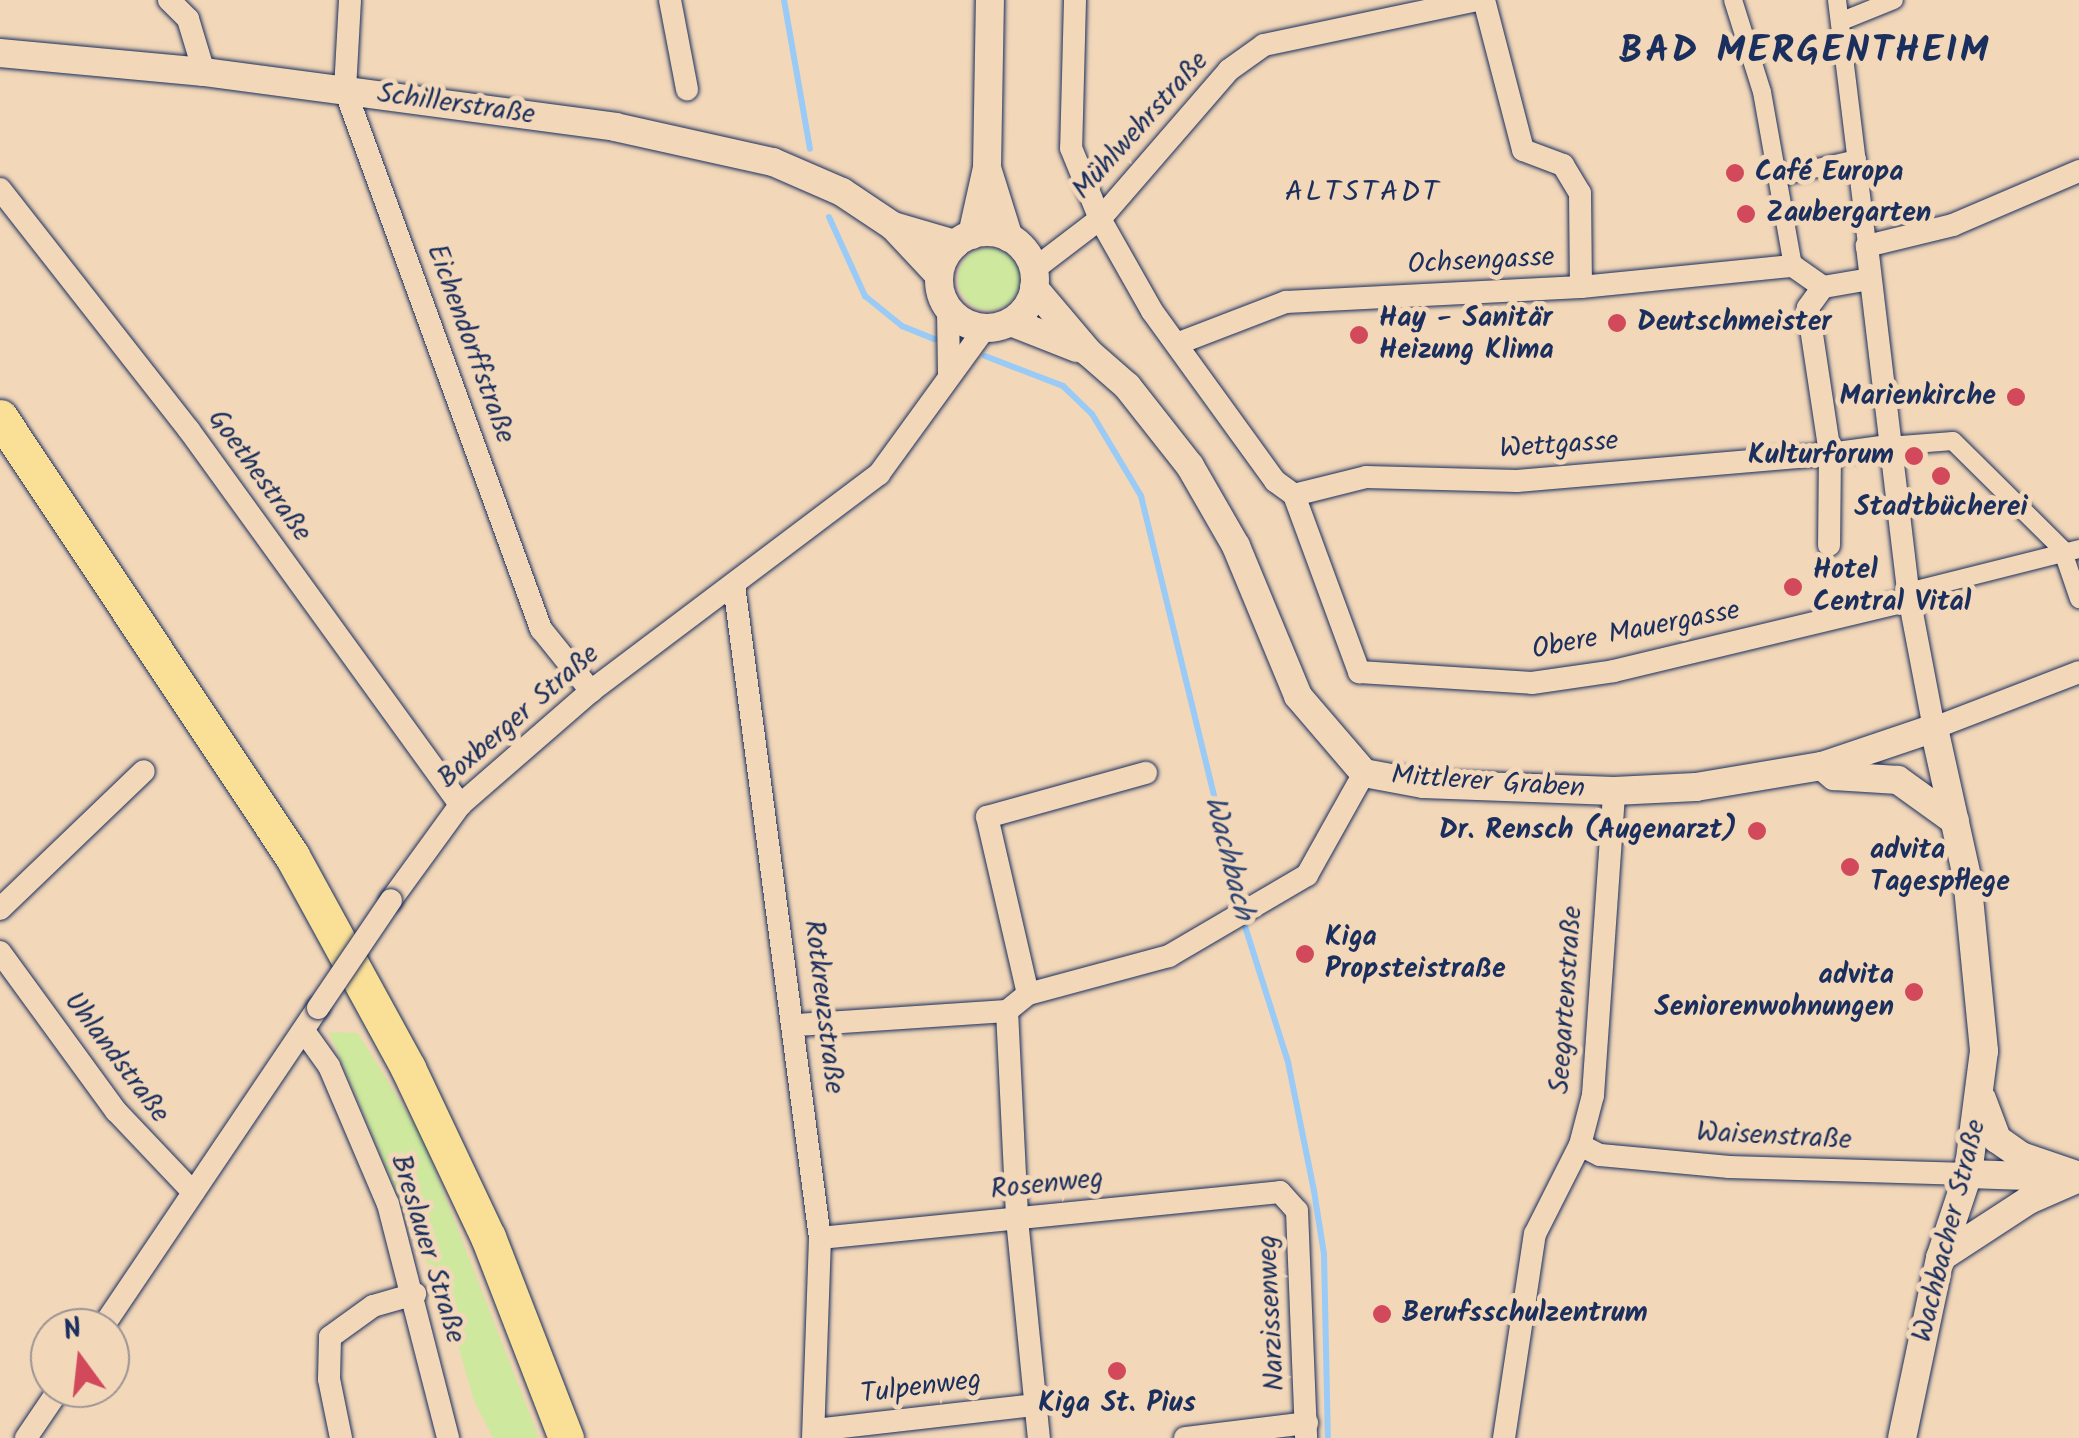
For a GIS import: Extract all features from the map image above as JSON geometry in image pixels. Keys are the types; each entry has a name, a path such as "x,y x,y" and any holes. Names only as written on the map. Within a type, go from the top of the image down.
{"main road":[{"path":"0,418 292,856 408,1068 480,1220 566,1438"}],"street":[{"path":"168,0 188,19 204,72"},
{"name":"Eichendorffstraße","path":"350,0 346,90 542,629 591,691"},
{"path":"670,0 686,89"},
{"path":"949,372 948,309 939,276 963,240 987,168 990,0"},
{"name":"Obere Mauergasse","path":"1075,0 1071,148 1100,219 1115,254 1275,481 1294,495 1358,672 1368,676 1532,682 1614,671 1840,621 1908,596"},
{"name":"Mühlwehrstraße","path":"1034,279 1100,219 1229,70 1264,45 1481,0 1523,150 1563,165 1580,193 1581,287"},
{"path":"1733,0 1752,51 1793,266 1823,287"},
{"path":"1837,0 1888,446 1908,596 1934,728 2079,672"},
{"path":"1842,20 1894,0"},
{"name":"Schillerstraße","path":"0,53 204,72 615,127 772,162 842,192 892,226 939,276"},
{"path":"1778,177 1857,159"},
{"path":"948,309 998,325 1034,279 1009,238 987,168"},
{"path":"1866,246 1953,226 2079,171"},
{"name":"Goethestraße","path":"0,189 189,430 460,805"},
{"name":"Schillerstraße","path":"892,226 963,240"},
{"path":"963,240 1009,238"},
{"name":"Ochsengasse","path":"1178,342 1286,302 1581,287 1793,266"},
{"path":"1829,545 1830,454 1808,308 1823,287 1870,278"},
{"name":"Mittlerer Graben","path":"1034,279 1088,352 1127,386 1190,466 1236,546 1298,696 1364,773 1422,784 1614,791 1696,787 1822,766 1934,728"},
{"name":"Boxberger Straße","path":"115,1308 390,900 460,805 591,691 879,474 949,372 998,325"},
{"name":"Mittlerer Graben","path":"998,325 1088,352"},
{"path":"1888,446 1953,441 2071,549 2079,599"},
{"name":"Wettgasse","path":"1294,495 1366,477 1517,481 1888,446"},
{"path":"1908,596 2071,549"},
{"name":"Rotkreuzstraße","path":"734,585 797,1025 820,1238 814,1434"},
{"name":"Wachbacher Straße","path":"1902,1438 1940,1258 1968,1174 1981,1098 1981,967 1934,728"},
{"path":"1822,766 1834,776 1898,780 1955,821"},
{"path":"0,909 144,772"},
{"path":"1028,994 987,817 1146,772"},
{"path":"797,1025 1007,1011 1028,994 1168,956 1234,922 1307,874 1364,773"},
{"name":"Seegartenstraße","path":"1504,1438 1535,1234 1580,1144 1593,1095 1614,791"},
{"name":"Uhlandstraße","path":"0,952 116,1110 193,1192"},
{"path":"1007,1011 1017,1218 1039,1438"},
{"name":"Breslauer Straße","path":"304,1031 329,1066 381,1187 415,1294 448,1438"},
{"path":"1981,1098 1997,1139 2021,1156 2079,1177"},
{"name":"Waisenstraße","path":"1580,1144 1600,1155 1729,1167 1968,1174"},
{"path":"1968,1174 2079,1177"},
{"path":"1968,1174 1998,1193 2029,1200"},
{"path":"1940,1258 2029,1200 2079,1177"},
{"name":"Rosenweg","path":"820,1238 1280,1192"},
{"name":"Narzissenweg","path":"1280,1192 1297,1211 1306,1431"},
{"path":"342,1438 329,1379 330,1337 373,1306 415,1294"},
{"name":"Tulpenweg","path":"814,1434 1034,1405"},
{"path":"26,1438 46,1408"},
{"path":"1185,1438 1306,1431"}],"green space":[{"path":"989,248 1011,257 1020,279 1011,301 989,310 967,301 958,279 967,257"},
{"path":"329,1032 358,1033 422,1137 539,1438 493,1438 474,1401 450,1317"}],"waterway":[{"name":"Wachbach","path":"784,0 810,149"},
{"name":"Wachbach","path":"829,217 865,296 902,326 935,339"},
{"name":"Wachbach","path":"985,356 1063,386 1092,414 1141,496 1241,907"},
{"name":"Wachbach","path":"1243,920 1288,1062 1314,1191 1324,1254 1328,1438"}],"place":[{"name":"Café Europa","path":"1735,173"},
{"name":"Zaubergarten","path":"1746,214"},
{"name":"Deutschmeister","path":"1617,323"},
{"name":"Hay - Sanitär Heizung Klima","path":"1359,335"},
{"name":"Marienkirche","path":"2016,397"},
{"name":"Kulturforum","path":"1914,456"},
{"name":"Stadtbücherei","path":"1941,476"},
{"name":"Hotel Central Vital","path":"1793,587"},
{"name":"Dr. Rensch (Augenarzt)","path":"1757,831"},
{"name":"advita Tagespflege","path":"1850,867"},
{"name":"Kiga Propsteistraße","path":"1305,954"},
{"name":"advita Seniorenwohnungen","path":"1914,992"},
{"name":"Berufsschulzentrum","path":"1382,1314"},
{"name":"Kiga St. Pius","path":"1117,1371"}],"district":[{"name":"BAD MERGENTHEIM","path":"1805,53"},
{"name":"ALTSTADT","path":"1363,193"}]}
